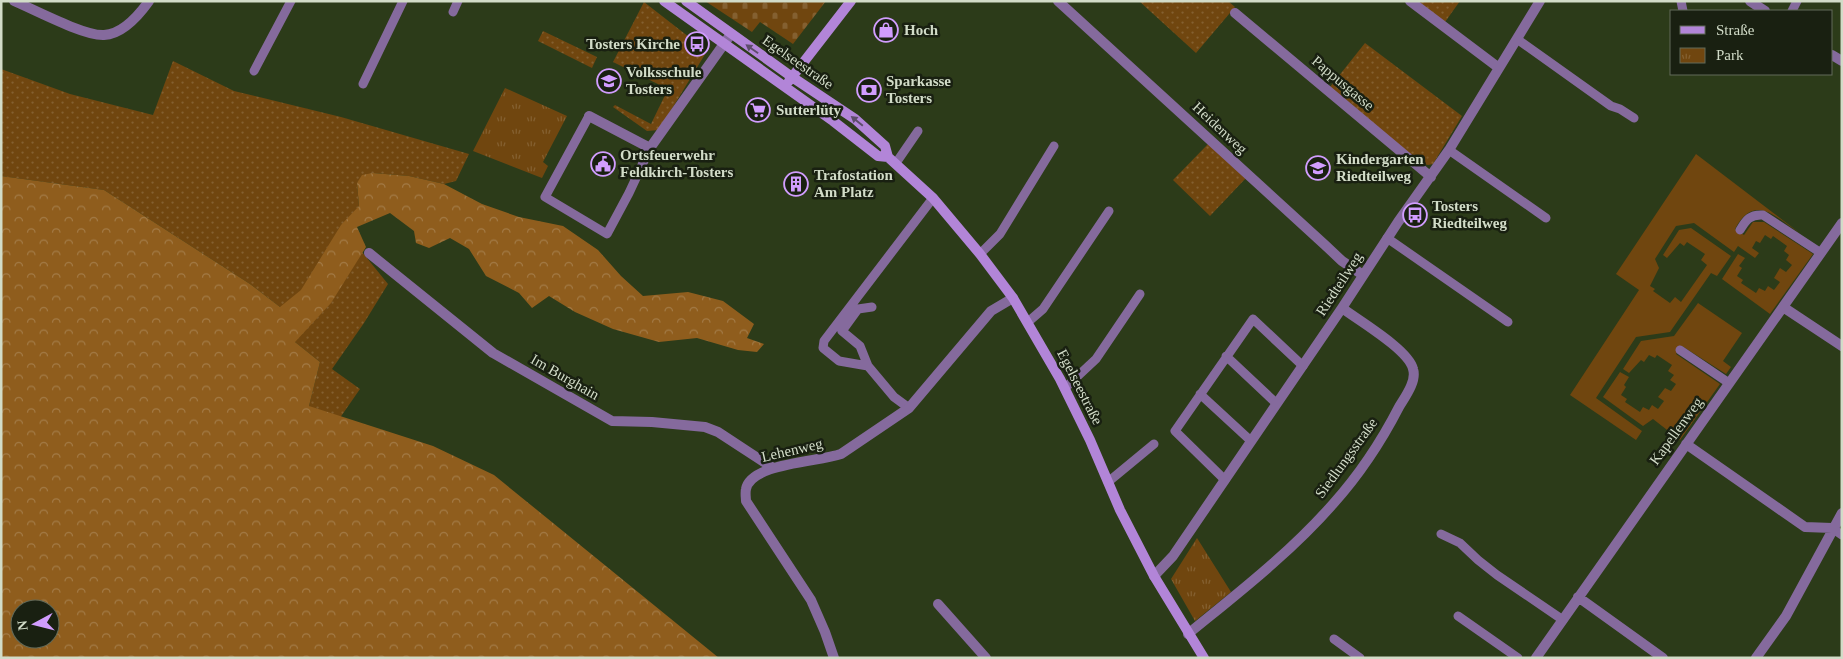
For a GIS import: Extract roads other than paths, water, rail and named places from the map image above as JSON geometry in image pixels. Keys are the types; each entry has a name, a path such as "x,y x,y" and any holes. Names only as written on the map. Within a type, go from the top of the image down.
{"main road":[{"name":"Egelseestraße","path":"664,1 848,131 878,156 892,160"},
{"name":"Egelseestraße","path":"686,1 792,77 855,119 885,146 892,160 933,198 980,254 1013,298 1065,388 1120,510 1154,576 1204,658"},
{"path":"786,87 851,1"}],"street":[{"path":"14,1 89,33 106,35 122,28 140,13 150,1"},
{"name":"Heidenweg","path":"1058,1 1336,256 1364,275"},
{"path":"1410,1 1499,68"},
{"name":"Riedteilweg","path":"1154,576 1173,556 1303,366 1387,238 1431,177 1540,1"},
{"path":"1750,1 1764,10"},
{"name":"Pappusgasse","path":"1235,13 1431,177"},
{"path":"589,116 650,148 732,34"},
{"name":"Kapellenweg","path":"1536,658 1842,223"},
{"name":"Im Burghain","path":"369,253 493,353 612,421 652,422 705,427 718,432 773,468"},
{"name":"Lehenweg","path":"834,658 822,625 810,600 746,501 746,488 756,474 773,468 841,454 909,408 991,311 1013,298"},
{"path":"1783,307 1842,346"},
{"name":"Siedlungsstraße","path":"1188,634 1271,565 1332,505 1370,456 1412,383 1414,371 1412,366 1393,344 1342,308"},
{"path":"1686,444 1805,526 1832,528"},
{"path":"1756,658 1786,616 1832,528 1842,513"},
{"path":"1578,597 1663,658"},
{"path":"938,604 986,658"}],"lane":[{"path":"254,72 291,1"},
{"path":"363,84 403,1"},
{"path":"453,12 458,1"},
{"path":"1517,39 1611,106 1620,109 1634,118"},
{"path":"589,116 545,197 607,234 630,193 650,148"},
{"path":"892,160 918,131"},
{"path":"980,254 1000,234 1054,146"},
{"path":"1449,150 1546,218"},
{"path":"868,366 839,361 823,348 824,341 933,198"},
{"path":"1028,322 1043,309 1109,211"},
{"path":"1740,230 1749,217 1755,214 1763,215 1821,253"},
{"path":"1387,238 1508,322"},
{"path":"1065,388 1096,359 1140,294"},
{"path":"872,307 858,309 842,331 860,346 868,366 894,397 909,408"},
{"path":"1225,480 1175,431 1252,319 1303,366"},
{"path":"1680,350 1729,383"},
{"path":"1226,356 1276,403"},
{"path":"1200,394 1251,441"},
{"path":"1108,482 1154,444"},
{"path":"1832,528 1842,535"},
{"path":"1441,534 1460,542 1497,575 1563,620"},
{"path":"1458,616 1518,658"},
{"path":"1334,639 1360,658"}],"place":[{"name":"Hoch","path":"886,30"},
{"name":"Tosters Kirche","path":"697,44"},
{"name":"Volksschule Tosters","path":"609,81"},
{"name":"Sparkasse Tosters","path":"869,90"},
{"name":"Sutterlüty","path":"758,110"},
{"name":"Ortsfeuerwehr Feldkirch-Tosters","path":"603,164"},
{"name":"Kindergarten Riedteilweg","path":"1318,168"},
{"name":"Trafostation Am Platz","path":"796,184"},
{"name":"Tosters Riedteilweg","path":"1415,215"}]}
